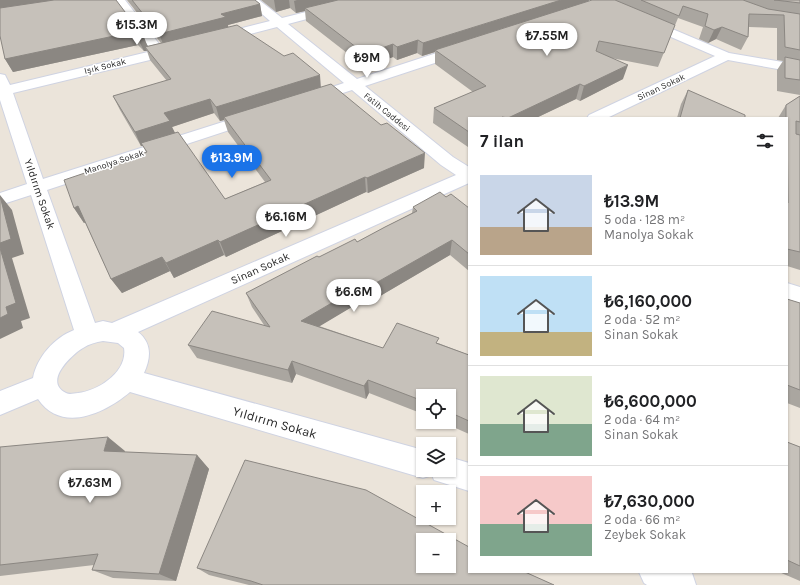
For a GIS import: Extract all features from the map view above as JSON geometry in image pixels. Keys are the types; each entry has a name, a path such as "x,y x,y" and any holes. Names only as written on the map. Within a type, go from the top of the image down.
{"street":[{"path":"119,0 160,53"},
{"name":"Fatih Caddesi","path":"252,0 353,85 447,161 468,175"},
{"path":"205,42 367,0"},
{"path":"594,4 726,56 800,70"},
{"path":"293,104 473,45"},
{"name":"Işık Sokak","path":"2,87 190,46"},
{"name":"Sinan Sokak","path":"597,117 726,56"},
{"path":"668,84 683,91"},
{"name":"Yıldırım Sokak","path":"2,87 88,334"},
{"name":"Manolya Sokak","path":"0,199 271,112"},
{"name":"Sinan Sokak","path":"117,331 468,176"},
{"path":"788,292 800,296"},
{"path":"103,331 117,331 129,335 136,343 138,355 135,367 127,380 114,392 98,401 82,405 68,406 56,402 48,395 44,385 46,373 51,362 61,351 72,341 88,334 103,331"},
{"name":"Yıldırım Sokak","path":"127,380 416,462"},
{"path":"0,403 44,385"},
{"path":"456,473 468,477"},
{"path":"657,573 680,585"}],"building":[{"path":"54,0 116,0 144,37 138,39 133,32 5,59 0,36 0,8"},
{"path":"132,0 255,0 260,4 221,14 226,17 159,34"},
{"path":"338,0 561,0 423,43 418,40 397,47 393,44 365,54 305,8"},
{"path":"592,0 615,0 675,25 664,53 599,41 596,51 628,65 584,86 580,84 510,117 468,117 468,131 434,108 486,86 435,50"},
{"path":"641,0 743,0 768,9 800,14 800,50 785,47 784,15 749,14 748,37 722,27 714,30 705,26 708,14 683,6 679,16"},
{"path":"775,0 800,0 800,3"},
{"path":"237,25 284,56 293,53 320,75 216,107 210,99 164,113 170,121 135,132 113,96 171,79 145,47"},
{"path":"785,57 800,60 800,80 785,78"},
{"path":"331,84 381,125 387,123 425,153 367,178 365,177 220,242 218,240 166,263 162,257 111,279 78,206 74,208 64,180 147,152 141,143 178,132 225,199 271,180 224,117"},
{"path":"688,90 745,115 745,117 680,117"},
{"path":"800,96 800,122 796,121 796,134 800,135 800,252 788,249 788,117 786,117 786,105"},
{"path":"440,192 446,197 451,194 468,207 468,253 452,240 374,284 371,280 301,321 383,348 397,323 439,338 436,343 468,355 468,421 456,415 456,389 416,389 416,398 368,380 364,386 292,361 288,370 188,345 212,311 270,327 246,293 317,256 319,257 355,239 357,242 417,211 413,207"},
{"path":"0,196 11,239 0,243"},
{"path":"0,248 16,303 6,307 8,314 0,318"},
{"path":"788,299 800,303 800,390 788,385"},
{"path":"108,437 104,451 197,455 159,574 92,570 98,554 0,565 0,447"},
{"path":"788,442 800,447 800,566 788,560"},
{"path":"245,460 366,490 416,518 416,525 429,525 444,533 416,533 416,573 456,573 456,540 468,546 468,573 527,573 554,585 263,585 197,568"}]}
